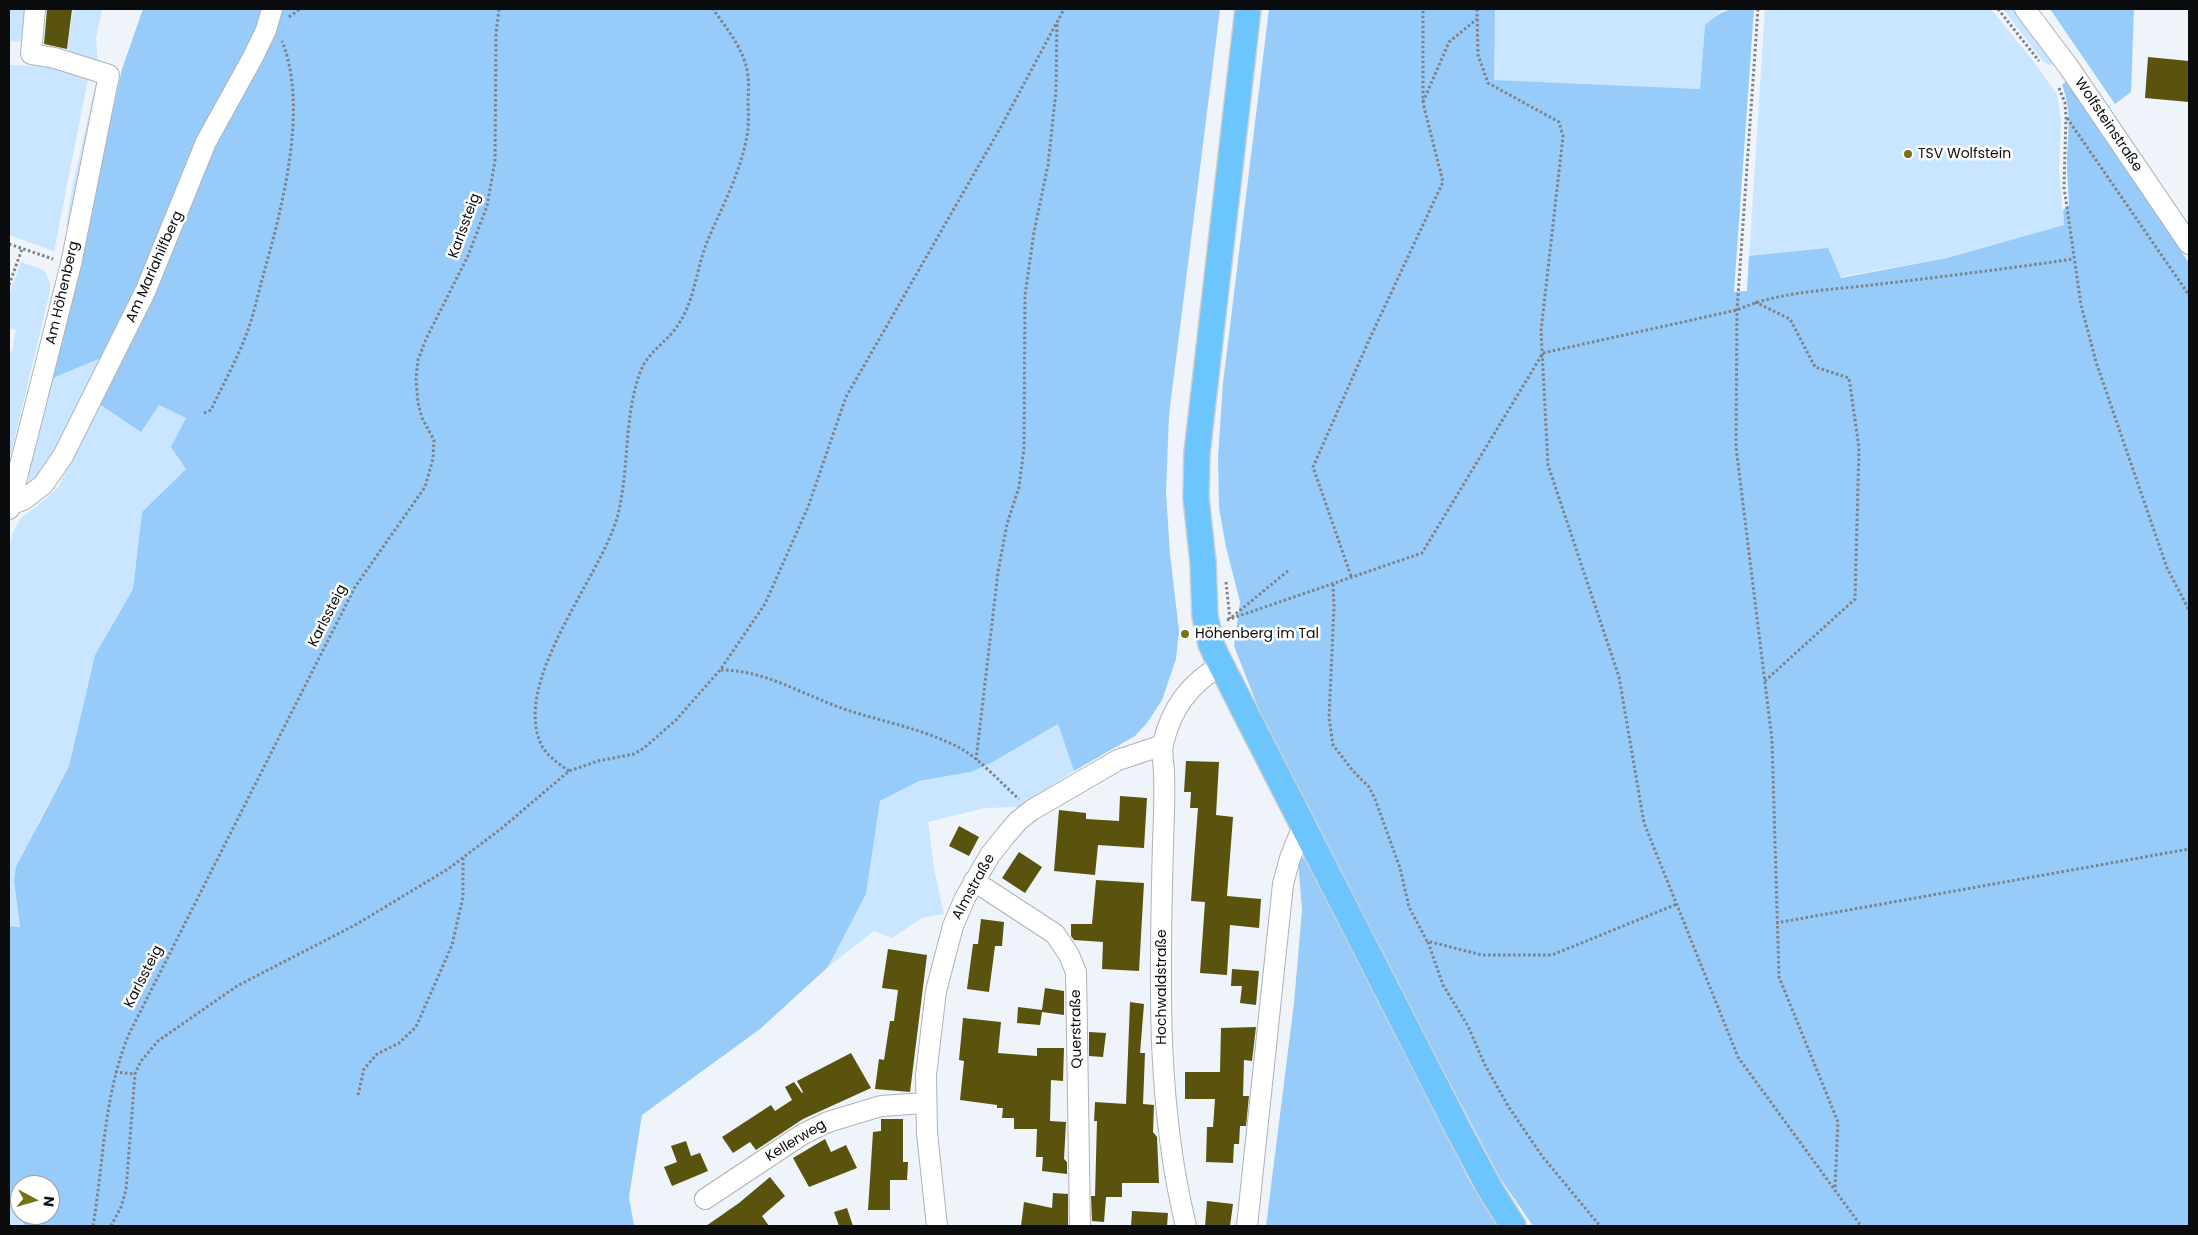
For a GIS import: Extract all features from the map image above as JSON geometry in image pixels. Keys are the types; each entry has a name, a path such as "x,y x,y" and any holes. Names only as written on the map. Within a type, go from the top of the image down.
{"main road":[{"path":"1248,9 1197,453 1196,498 1203,562 1206,628 1211,644 1460,1133 1490,1189 1513,1226"}],"street":[{"name":"Am Höhenberg","path":"9,507 71,264 109,75 55,58 31,54 35,9"},
{"name":"Am Mariahilfberg","path":"9,507 42,485 62,456 146,292 206,142 253,57 266,30 272,9"},
{"name":"Wolfsteinstraße","path":"2025,9 2068,66 2189,244"},
{"path":"1162,745 1174,712 1182,697 1201,677 1222,665"},
{"name":"Almstraße","path":"937,1226 925,1103 936,992 953,926 974,881 1006,834 1032,810 1118,760 1162,745"},
{"name":"Hochwaldstraße","path":"1162,745 1164,805 1160,1007 1163,1070 1171,1157 1186,1226"},
{"path":"1246,1226 1283,884 1290,858 1303,826"},
{"name":"Querstraße","path":"974,881 1055,934 1069,955 1076,972 1080,1226"},
{"name":"Kellerweg","path":"706,1199 803,1134 828,1122 881,1106 925,1103"}],"path":[{"name":"Karlssteig","path":"93,1226 107,1108 115,1072 128,1036 355,587 425,487 433,460 434,440 422,418 418,403 416,379 418,360 426,339 468,256 487,206 495,161 496,34 499,9"},
{"path":"569,771 551,758 542,746 535,709 538,687 547,660 606,549 617,518 625,480 629,423 635,391 642,368 656,348 678,326 690,301 706,245 739,166 748,129 749,84 746,64 735,40 712,9"},
{"path":"111,1226 121,1207 126,1190 135,1074 141,1061 158,1041 237,986 357,924 448,869 569,771 590,763 634,754 644,748 676,720 720,670 765,604 808,508 846,397 1002,125 1064,9"},
{"path":"1351,576 1313,467 1370,338 1443,182 1422,103 1423,9"},
{"path":"1477,9 1478,55 1488,83 1496,90 1559,122 1563,136 1542,331 1548,465 1619,677 1644,823 1738,1057 1860,1226"},
{"path":"1758,9 1737,310 1736,447 1772,740 1779,977 1838,1122 1835,1189"},
{"path":"1998,9 2040,62"},
{"path":"1422,103 1449,42 1477,18"},
{"path":"976,760 998,572 1007,524 1019,486 1024,448 1026,295 1034,232 1048,165 1056,91 1057,21"},
{"path":"204,413 211,410 247,332 282,211 293,125 293,91 289,63"},
{"path":"2055,82 2062,96 2066,117 2064,187 2080,305 2096,362 2167,568 2189,610"},
{"path":"2066,117 2189,295"},
{"path":"9,244 71,264"},
{"path":"9,285 22,249"},
{"path":"1228,619 1422,553 1543,353 1737,310 1754,302 1822,291 2073,259"},
{"path":"1754,302 1790,319 1815,368 1849,378 1859,448 1855,599 1765,682"},
{"path":"1228,619 1289,570"},
{"path":"1226,576 1228,619"},
{"path":"1333,584 1334,607 1329,718 1334,744 1353,771 1369,787 1376,799 1400,868 1408,907 1427,941 1443,985 1468,1026 1484,1063 1508,1106 1542,1156 1600,1226"},
{"path":"720,670 735,670 763,676 800,690 824,702 926,732 960,748 1032,810"},
{"path":"1776,923 2189,849"},
{"path":"358,1095 364,1069 377,1054 399,1042 416,1027 452,945 463,897 464,857"},
{"path":"1427,941 1482,955 1552,955 1677,904"},
{"path":"115,1072 135,1074"}],"shaded area":[{"path":"9,9 29,9 26,42 11,41 9,65"},
{"path":"73,9 102,9 96,39 98,63 67,55"},
{"path":"143,9 1220,9 1169,415 1166,492 1170,554 1179,631 1176,659 1162,700 1147,723 1135,736 1074,771 1058,724 991,763 971,772 919,781 880,801 866,894 828,967 760,1029 642,1115 629,1197 634,1226 25,1226 60,1225 60,1175 10,1175 9,1199 9,926 20,927 14,881 16,867 69,766 95,655 133,589 142,512 186,469 171,447 186,418 159,405 141,432 98,403 108,355 53,378 122,69"},
{"path":"1269,9 1495,9 1494,80 1700,89 1705,25 1722,12 1754,9 1734,292 1747,291 1749,256 1828,248 1841,278 1947,258 2064,225 2063,210 2069,205 2067,164 2068,112 2062,85 2066,81 2189,263 2189,1226 1533,1226 1500,1178 1385,960 1263,720 1234,646 1240,602 1226,547 1219,508 1218,457 1223,383"},
{"path":"1495,9 1727,9 1719,12 1705,25 1700,89 1493,80"},
{"name":"TSV Wolfstein","path":"1765,9 1991,9 2034,62 2057,95 2061,120 2059,169 2064,225 1947,258 1771,289 1747,291"},
{"path":"2003,9 2015,9 2056,64 2049,65 2042,60"},
{"path":"2050,9 2134,9 2131,92 2115,104"},
{"path":"9,65 54,66 89,74 54,251 9,235"},
{"path":"96,83 102,84 66,244 67,219 73,184"},
{"path":"21,262 44,270 50,283 50,291 9,462 9,351 12,351 16,330 9,328 9,295"},
{"path":"108,355 46,469 31,483 29,482 29,465 53,378"},
{"path":"98,403 159,405 186,418 186,469 142,512 133,589 95,655 69,766 39,821 14,881 20,927 9,926 9,551 12,535 20,519 59,486"},
{"path":"1225,698 1294,828 1292,833 1227,708"},
{"path":"1058,724 1074,771 1019,807 985,808 928,822 935,874 944,914 922,918 892,938 874,931 828,967 866,894 880,801 919,781 971,772 991,763"},
{"path":"1306,856 1470,1182 1497,1226 1266,1226 1294,1003 1302,910 1298,861"},
{"path":"9,1199 10,1225 25,1226 9,1226"}],"building":[{"path":"47,9 72,9 67,49 44,44"},
{"path":"2148,57 2189,61 2189,102 2145,98"},
{"path":"1186,761 1219,762 1216,815 1233,817 1227,896 1261,899 1259,928 1230,925 1227,975 1200,973 1205,902 1191,901 1198,808 1190,808 1191,792 1184,792"},
{"path":"1120,796 1147,798 1144,848 1098,845 1095,875 1054,871 1059,810 1086,813 1086,819 1119,821"},
{"path":"959,826 979,837 969,856 949,846"},
{"path":"1019,852 1042,867 1025,893 1002,878"},
{"path":"1096,880 1144,883 1139,971 1102,969 1103,942 1074,940 1071,936 1071,924 1092,924"},
{"path":"981,919 1004,922 1002,946 995,946 989,992 967,989 973,944 978,944"},
{"path":"888,949 927,955 910,1092 875,1089 879,1059 884,1060 890,1021 894,1021 898,990 882,988"},
{"path":"1232,969 1259,971 1256,1005 1240,1003 1242,986 1231,986"},
{"path":"1045,988 1064,991 1064,1015 1042,1012 1040,1025 1017,1023 1018,1007 1042,1010"},
{"path":"1130,1002 1144,1004 1140,1053 1145,1053 1143,1104 1154,1105 1153,1132 1157,1137 1159,1183 1122,1183 1122,1197 1106,1197 1104,1222 1092,1221 1091,1196 1095,1196 1097,1121 1094,1121 1095,1102 1126,1104"},
{"path":"963,1018 1001,1022 998,1053 1037,1056 1037,1048 1064,1048 1063,1081 1051,1080 1050,1121 1066,1122 1064,1159 1067,1162 1067,1174 1042,1171 1043,1157 1036,1157 1037,1129 1014,1129 1014,1118 1002,1118 1003,1108 997,1108 997,1105 960,1100 964,1061 959,1060"},
{"path":"1256,1027 1252,1061 1244,1060 1243,1096 1249,1096 1246,1126 1240,1126 1239,1144 1234,1144 1233,1163 1206,1162 1207,1127 1213,1127 1215,1099 1185,1099 1185,1072 1220,1072 1221,1028"},
{"path":"1089,1032 1106,1033 1103,1057 1089,1056"},
{"path":"851,1053 871,1088 803,1119 756,1150 750,1142 733,1153 722,1137 771,1105 775,1111 792,1100 785,1087 794,1082 802,1093 797,1081"},
{"path":"881,1119 903,1119 903,1162 908,1162 907,1180 890,1180 890,1210 868,1210 873,1132 881,1131"},
{"path":"825,1139 831,1152 846,1145 857,1168 809,1187 793,1158"},
{"path":"686,1141 691,1156 700,1153 708,1171 672,1186 664,1167 677,1162 671,1146"},
{"path":"770,1177 785,1196 762,1216 769,1226 706,1226 739,1203"},
{"path":"1053,1193 1068,1194 1068,1226 1021,1226 1024,1202 1052,1208"},
{"path":"1207,1201 1233,1204 1230,1226 1205,1226"},
{"path":"847,1208 853,1226 839,1226 834,1212"},
{"path":"1132,1211 1168,1213 1167,1226 1131,1226"}],"place":[{"name":"TSV Wolfstein","path":"1908,154"},
{"name":"Höhenberg im Tal","path":"1185,634"}]}
